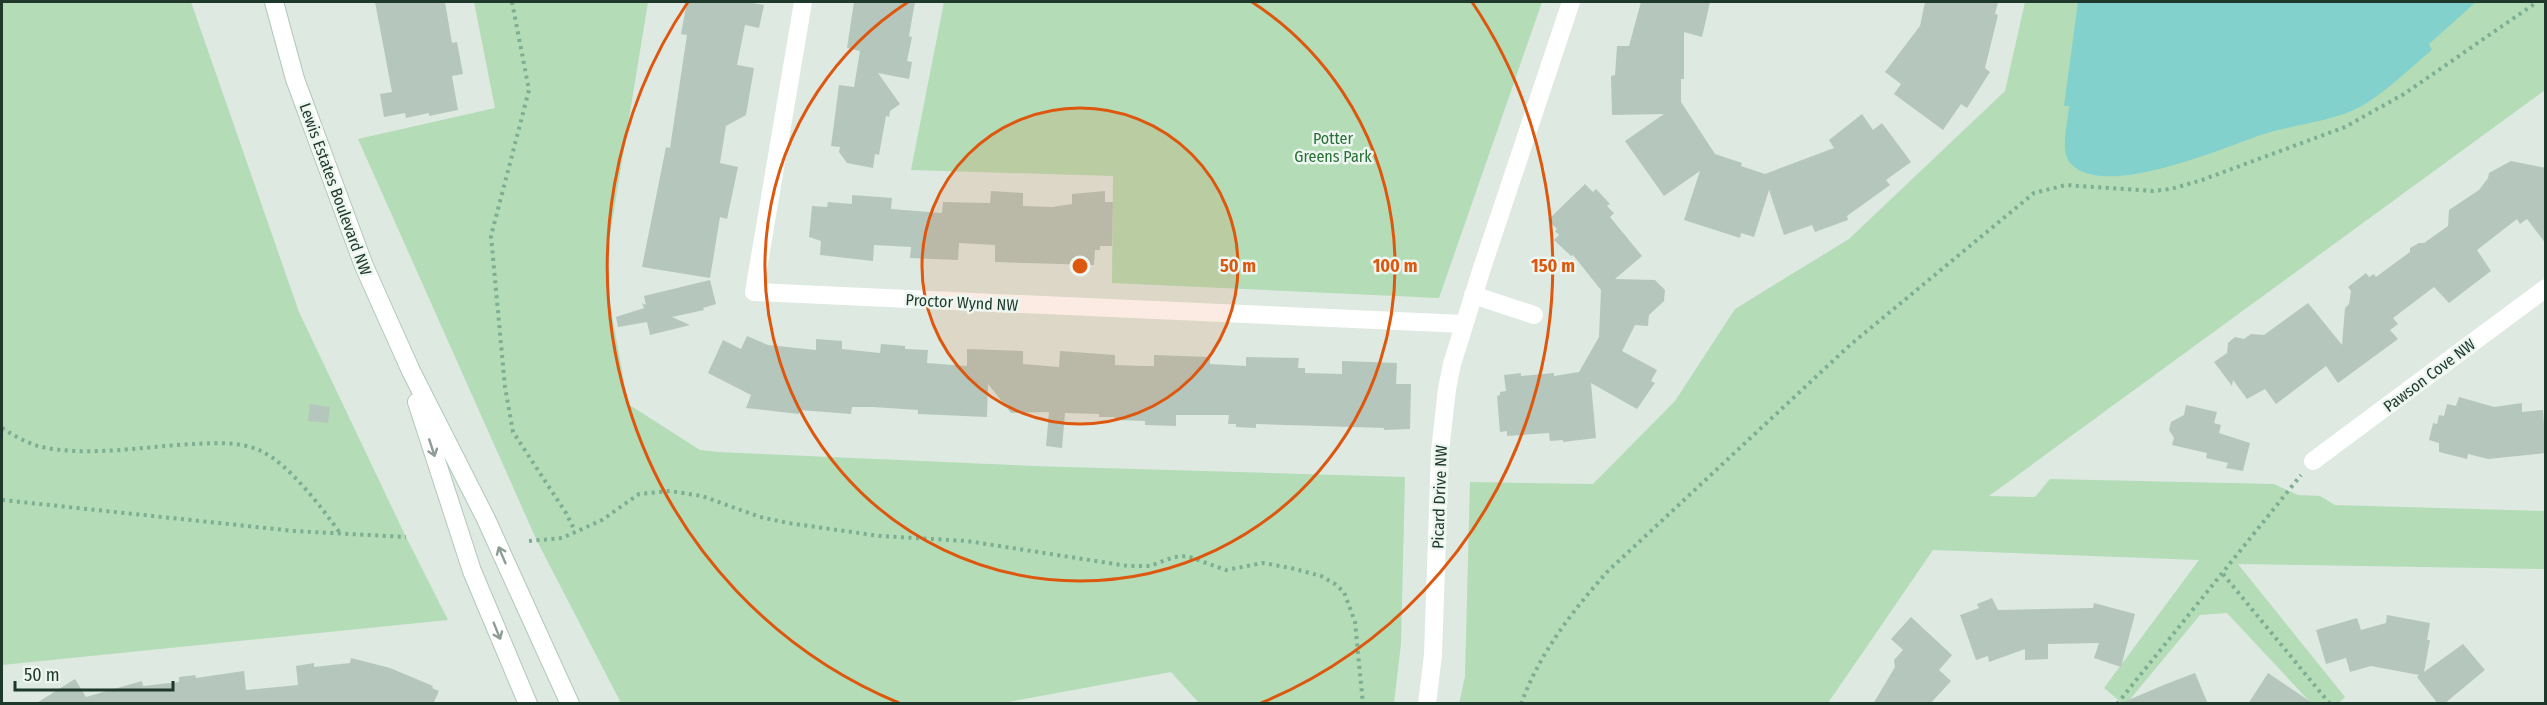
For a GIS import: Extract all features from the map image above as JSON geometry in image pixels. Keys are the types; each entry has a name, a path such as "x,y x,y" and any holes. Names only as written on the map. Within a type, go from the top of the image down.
{"street":[{"name":"Lewis Estates Boulevard NW","path":"274,2 295,79 364,266 411,371 486,519 570,704"},
{"name":"Proctor Wynd NW","path":"803,2 754,292 1464,324"},
{"name":"Picard Drive NW","path":"1427,704 1433,655 1438,492 1443,416 1452,364 1473,294 1571,2"},
{"name":"Pawson Cove NW","path":"2313,461 2546,288"},
{"path":"1473,294 1534,315"},
{"name":"Lewis Estates Boulevard NW","path":"411,371 414,391 472,571 528,704"}],"path":[{"path":"512,2 529,90 491,236 505,387 513,432 566,513 575,531"},
{"path":"1521,704 1559,631 1580,602 1608,571 1850,345 2034,193 2066,185 2153,191 2171,189 2202,180 2334,131 2372,113 2404,94 2537,2"},
{"path":"2,428 38,446 72,450 218,443 247,446 263,451 308,491 340,534"},
{"path":"2117,704 2313,461"},
{"path":"529,541 553,541 602,520 639,494 670,491 702,496 760,517 827,530 967,541 1128,566 1150,566 1174,557 1187,556 1226,570 1263,563 1291,568 1321,576 1344,592 1355,622 1363,704"},
{"path":"2,500 340,534 405,537"},
{"path":"2223,574 2330,704"}],"green space":[{"path":"2,2 191,2 299,312 448,620 2,665"},
{"path":"474,2 648,2 606,259 606,282 628,404 700,450 718,452 1033,466 1405,477 1401,644 1394,703 1199,703 1171,672 1003,703 621,703 537,541 358,139 495,108"},
{"name":"Potter Greens Park","path":"944,2 1542,2 1439,298 1112,283 1113,176 911,170"},
{"path":"2025,2 2545,2 2545,90 1989,496 2035,497 2050,479 2274,484 2298,495 2320,496 2335,505 2545,511 2545,569 2238,564 2345,697 2339,703 2311,703 2227,613 2200,615 2127,703 2122,703 2104,688 2199,560 1933,550 1828,703 1459,704 1465,676 1470,482 1593,484 1675,401 1735,309 1849,239 2005,91"}],"water":[{"path":"2078,2 2476,2 2429,44 2432,50 2388,88 2360,107 2337,116 2264,134 2195,159 2137,174 2110,176 2088,174 2071,164 2065,152 2069,106 2064,106"}],"building":[{"path":"375,2 445,2 452,43 457,42 463,74 452,76 458,110 429,116 429,113 406,118 405,113 384,117 380,94 392,92"},
{"path":"687,2 746,2 764,5 759,28 745,25 737,65 754,68 746,115 726,126 720,163 738,167 727,219 720,217 710,278 642,267 666,147 670,148 687,35 681,34"},
{"path":"854,2 915,2 907,61 912,62 909,79 878,73 900,104 890,111 889,117 886,116 879,155 875,154 873,168 847,163 839,152 840,147 831,146 839,85 854,87 860,51 847,48"},
{"path":"1641,2 1710,2 1702,37 1684,32 1684,79 1681,79 1681,102 1715,154 1765,174 1834,148 1829,140 1862,114 1873,130 1882,123 1911,162 1886,180 1890,185 1847,216 1848,220 1815,232 1812,225 1784,235 1769,190 1754,237 1741,233 1740,238 1684,220 1700,171 1664,196 1625,141 1664,114 1612,115 1611,76 1615,75 1617,46 1629,46"},
{"path":"1925,2 1998,2 1995,14 1998,15 1985,68 1990,72 1967,108 1961,104 1943,130 1894,94 1901,84 1885,72 1920,26"},
{"path":"2511,161 2546,168 2546,244 2527,219 2520,224 2517,219 2477,250 2491,271 2449,303 2434,287 2393,318 2398,324 2390,330 2398,339 2338,383 2326,366 2276,404 2265,389 2247,399 2233,380 2232,386 2214,362 2227,353 2228,343 2235,337 2244,339 2251,334 2264,335 2308,303 2342,345 2345,308 2349,304 2351,291 2348,287 2366,273 2369,277 2374,274 2376,277 2410,252 2410,248 2424,243 2448,226 2449,210 2479,190 2489,173"},
{"path":"1585,184 1593,192 1596,189 1610,204 1607,206 1614,213 1610,217 1642,256 1615,279 1655,280 1665,290 1664,301 1649,315 1648,326 1635,325 1622,351 1657,370 1651,381 1655,383 1637,409 1591,383 1596,438 1563,442 1563,440 1550,441 1549,433 1507,436 1507,431 1500,432 1497,396 1500,392 1506,391 1504,375 1554,373 1554,376 1579,372 1599,337 1601,290 1573,255 1571,256 1554,240 1559,235 1555,231 1557,229 1548,220"},
{"path":"991,191 1023,193 1023,206 1052,207 1072,204 1072,194 1105,191 1105,202 1113,202 1112,246 1100,246 1100,250 1095,250 1094,265 995,262 995,245 959,243 958,260 910,258 911,247 874,245 873,261 820,255 821,241 809,237 812,206 827,207 828,202 852,204 852,195 892,198 891,209 942,213 943,202 990,203"},
{"path":"710,280 716,304 703,308 704,310 672,317 690,325 650,335 647,322 618,327 616,317 644,308 642,303 646,305 644,296"},
{"path":"747,336 768,345 816,350 816,339 842,341 842,349 880,353 881,344 905,346 905,349 928,350 927,363 967,366 967,349 1023,351 1023,364 1059,367 1060,351 1115,355 1115,365 1142,366 1154,366 1154,355 1210,357 1210,364 1246,366 1246,357 1299,358 1298,368 1305,368 1305,373 1342,374 1342,361 1397,363 1396,384 1411,384 1410,429 1384,430 1384,428 1256,424 1256,428 1236,427 1236,424 1228,424 1229,415 1176,415 1176,426 1145,425 1145,421 1115,420 1115,417 1099,417 1099,414 1065,413 1062,448 1046,446 1049,412 1011,413 988,384 987,417 918,414 918,410 873,407 852,407 851,414 799,410 799,414 746,408 751,395 708,373 723,340 741,349"},
{"path":"2459,397 2494,407 2522,403 2522,412 2543,410 2546,453 2488,459 2468,454 2467,459 2439,452 2439,443 2429,440 2433,423 2437,424 2439,415 2444,416 2447,404 2456,406"},
{"path":"310,404 330,407 328,423 308,421"},
{"path":"2186,405 2217,412 2214,423 2221,425 2219,433 2250,443 2243,471 2226,468 2228,463 2206,458 2207,453 2172,445 2174,438 2169,430 2171,422 2184,415"},
{"path":"1992,598 1998,610 2093,608 2094,603 2135,614 2121,667 2094,658 2099,643 2048,644 2048,659 2025,660 2025,649 1989,662 1988,656 1976,660 1960,615 1979,608 1977,604"},
{"path":"2387,615 2430,623 2427,640 2430,640 2424,672 2463,644 2485,670 2444,704 2438,704 2417,677 2419,675 2371,666 2350,672 2346,658 2326,664 2316,630 2357,618 2361,630 2386,623"},
{"path":"1911,617 1952,655 1939,670 1951,681 1930,704 1873,704 1895,667 1894,660 1903,650 1891,639"},
{"path":"351,658 390,668 433,686 432,688 439,691 433,704 35,704 75,679 86,697 142,681 143,686 179,682 179,677 195,675 196,678 244,671 246,690 298,685 296,666 314,663 314,667 350,663"},
{"path":"2195,673 2208,704 2119,704 2166,684"},
{"path":"2268,673 2314,704 2248,704"}]}
